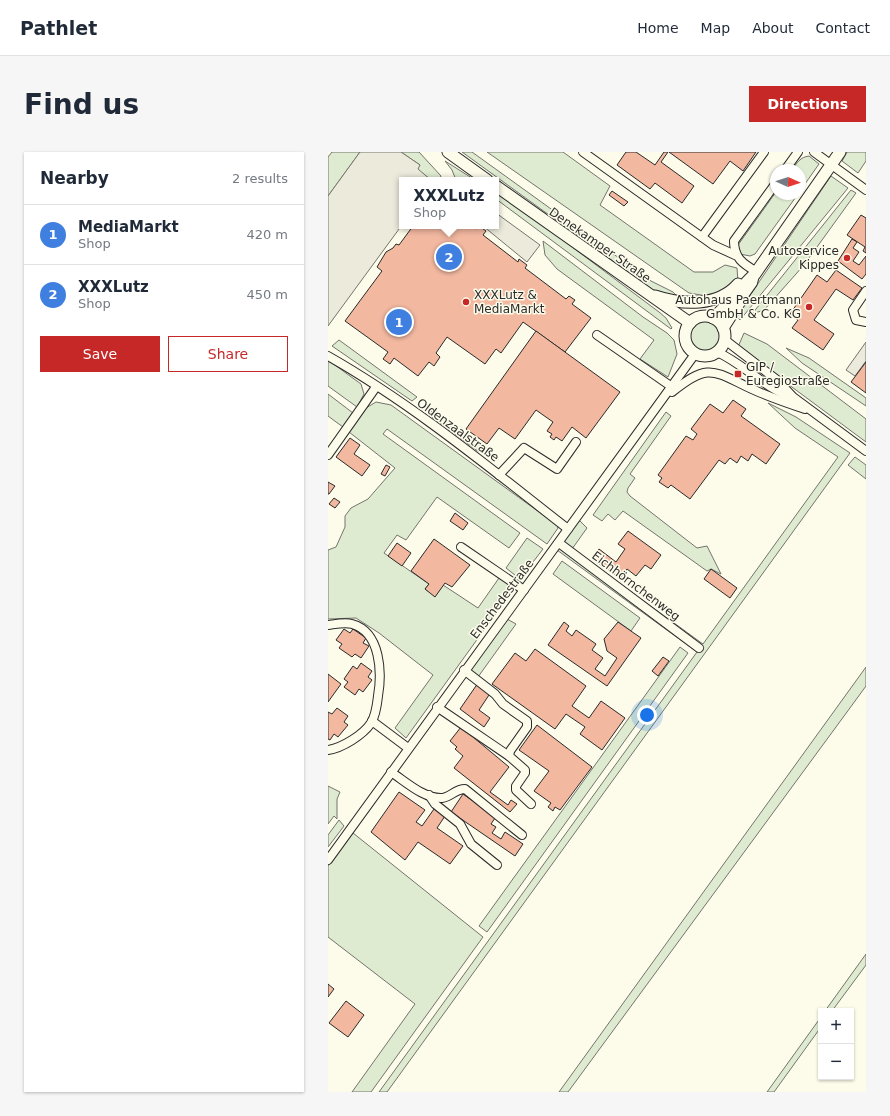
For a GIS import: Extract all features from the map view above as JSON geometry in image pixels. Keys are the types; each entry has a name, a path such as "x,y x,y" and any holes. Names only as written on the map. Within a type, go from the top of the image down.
{"main road":[{"path":"448,152 483,177"},
{"path":"713,318 722,311 744,283 756,273 840,152"},
{"name":"Denekamper Straße","path":"499,188 643,292 690,323"},
{"path":"643,292 671,300 708,301 725,294 741,280 756,273"},
{"path":"723,328 741,300"},
{"path":"698,317 713,318 723,328 725,340 717,352 706,356 695,354 687,345 685,340 687,328 690,323 698,317"}],"street":[{"path":"583,152 713,245 736,255 744,265 756,273 753,283 741,300"},
{"path":"702,237 764,152"},
{"path":"789,164 798,152"},
{"path":"814,152 866,190"},
{"path":"736,255 734,242 770,191"},
{"path":"866,291 853,310 856,320 866,322"},
{"path":"597,335 672,387"},
{"path":"725,340 777,380 793,397 866,451"},
{"path":"717,352 726,356 774,389 793,397"},
{"name":"Enschedestraße","path":"328,860 437,707 559,543 695,354"},
{"name":"Oldenzaalstraße","path":"328,356 463,447 568,530"},
{"path":"662,400 690,377 708,372 718,373 753,390 812,411"},
{"path":"328,455 376,387"},
{"path":"499,475 524,448 557,469 576,442"},
{"name":"Eichhörnchenweg","path":"559,543 699,648"},
{"path":"461,547 524,590"},
{"path":"328,625 353,624 369,636 374,643 381,680 372,721 367,728 345,744 328,750"},
{"path":"464,670 527,721 527,727 510,751 509,756"},
{"path":"437,707 509,756 525,770 526,773 516,786 516,790 531,804"},
{"path":"372,721 408,748"},
{"path":"391,772 429,795 441,798 447,797 459,790 466,790 522,835"},
{"path":"429,795 435,804 460,824 471,844 497,865"}],"green space":[{"path":"332,152 360,152 328,196 328,157"},
{"path":"401,152 419,152 440,177 427,177 417,169 420,165"},
{"path":"462,152 472,152 651,281 673,292 679,298 657,293 499,179 499,177 497,177"},
{"path":"487,152 563,152 610,186 600,205 694,272 713,272 725,265 737,268 738,282 713,297 689,293"},
{"path":"847,152 866,152 866,161 858,173 842,161"},
{"path":"809,156 819,164 806,182 806,164 796,164 801,159"},
{"path":"445,161 470,177 455,177 452,170"},
{"path":"831,176 848,188 740,320 736,316"},
{"path":"851,190 856,193 804,265 764,310 752,314"},
{"path":"499,195 520,208 659,312 666,318 672,328 671,329 499,201"},
{"path":"770,200 794,200 755,254 750,256 740,254 738,245"},
{"path":"543,241 643,317 667,333 674,340 677,354 668,377 640,359 654,340 557,269 545,255"},
{"path":"705,321 716,325 720,336 716,347 705,351 694,347 690,336 694,325"},
{"path":"744,333 767,344 866,419 866,442 738,347"},
{"path":"339,340 417,397 412,401 332,346"},
{"path":"786,348 809,358 866,398 866,406 802,363"},
{"path":"328,360 361,384 364,394 357,407 328,386"},
{"path":"328,394 353,413 343,427 328,416"},
{"path":"376,402 391,405 557,525 558,528 547,544 387,429 383,434 520,533 509,548 437,497 406,540 397,535 384,553 429,584 425,589 435,596 443,585 478,608 499,578 503,578 515,587 406,738 395,728 433,675 379,633 356,618 328,619 328,550 336,547 345,527 345,516 351,508 368,499 395,468 349,432 366,408"},
{"path":"768,403 796,417 850,453 387,1092 379,1092 697,652 557,550 579,520 587,528 572,549 703,644 838,457 795,428"},
{"path":"433,409 483,446 479,452 429,415"},
{"path":"666,412 671,416 630,474 635,478 627,492 630,496 697,548 707,546 721,574 711,569 707,571 623,511 615,520 608,514 602,521 593,515"},
{"path":"855,457 866,465 866,479 848,465"},
{"path":"527,538 543,549 520,579 506,568"},
{"path":"562,561 640,618 631,631 553,574"},
{"path":"507,619 516,624 478,677 470,671"},
{"path":"680,647 688,653 487,932 479,926"},
{"path":"866,667 866,686 568,1092 559,1092"},
{"path":"328,786 340,792 337,799 337,819 334,816 328,824"},
{"path":"339,820 344,826 328,847 328,835"},
{"path":"353,833 483,937 371,1092 352,1092 415,1004 328,937 328,866"},
{"path":"866,954 866,965 834,1008 827,1008"},
{"path":"818,1021 818,1031 774,1092 767,1092"}],"shaded area":[{"path":"360,152 401,152 420,165 418,169 427,177 399,177 399,229 328,326 328,196"},
{"path":"499,215 540,245 527,262 487,229 499,229"},
{"path":"866,342 866,361 855,376 846,370"}],"building":[{"path":"626,152 636,152 655,165 664,152 668,152 661,162 694,186 682,203 655,183 650,189 617,165"},
{"path":"669,152 756,152 743,171 730,161 713,184"},
{"path":"612,191 628,202 624,206 609,195"},
{"name":"Autoservice Kippes","path":"861,215 866,218 866,253 863,251 865,247 847,235"},
{"name":"XXXLutz & MediaMarkt","path":"411,229 483,229 486,231 483,235 518,262 519,259 527,265 525,268 566,299 569,296 575,300 572,304 591,318 565,352 523,322 501,353 496,349 485,364 447,337 436,353 440,357 434,366 429,362 418,376 394,358 390,364 383,359 388,352 345,321 382,271 377,267 386,252 393,248 396,244 399,245"},
{"name":"Autoservice Kippes","path":"852,239 857,242 853,248 859,252 853,261 859,265 866,256 866,274 862,279 838,261"},
{"name":"Autohaus Paertmann GmbH & Co. KG","path":"836,270 862,288 853,300 836,289 814,320 834,334 823,350 792,328 798,320 790,314 817,275 827,282"},
{"path":"536,331 620,392 586,438 572,427 562,441 556,437 554,440 550,437 552,434 547,431 553,422 536,410 515,439 499,428 487,444 466,429"},
{"path":"866,362 866,393 851,382"},
{"path":"733,400 746,409 741,416 780,444 766,464 752,454 748,461 741,456 737,463 730,458 725,464 719,460 690,499 671,485 668,488 659,482 662,478 658,475 686,436 693,440 697,434 691,429 710,404 723,413"},
{"path":"350,438 360,445 354,454 370,465 362,476 336,457"},
{"path":"386,465 390,467 385,476 381,474"},
{"path":"328,482 335,486 329,494 328,494"},
{"path":"334,498 340,502 335,508 329,504"},
{"path":"455,513 468,523 463,530 450,521"},
{"path":"628,531 661,555 651,569 645,565 636,576 627,569 620,578 592,559 599,549 616,562 625,549 618,544"},
{"path":"434,539 470,565 452,587 445,583 435,597 425,589 429,584 411,571"},
{"path":"397,543 411,553 402,566 388,556"},
{"path":"711,569 737,588 730,598 704,579"},
{"path":"564,622 569,626 566,631 572,636 576,630 596,644 592,650 603,658 595,669 605,676 617,658 607,651 604,639 618,622 641,638 607,686 548,645"},
{"path":"344,629 350,633 353,629 366,638 363,643 369,646 361,658 355,654 352,657 339,648 342,644 336,640"},
{"path":"535,649 586,686 572,706 589,718 601,701 625,718 602,750 580,734 585,727 566,714 555,729 492,684 515,653 526,661"},
{"path":"663,657 669,661 658,676 652,671"},
{"path":"361,663 372,671 368,677 372,680 363,692 359,689 355,695 344,687 348,682 344,679 353,666 357,669"},
{"path":"328,674 341,684 328,702"},
{"path":"478,683 491,692 479,710 490,718 484,727 460,709"},
{"path":"337,708 348,716 344,722 348,725 338,737 334,734 330,740 328,739 328,712 332,714"},
{"path":"537,725 592,767 560,810 555,807 553,811 548,807 551,803 534,791 549,771 519,750"},
{"path":"461,727 509,767 490,792 508,805 511,800 517,804 510,812 454,768 463,756 455,749 457,747 450,741"},
{"path":"399,792 425,810 416,822 422,826 434,809 445,816 437,828 463,846 450,864 418,842 405,860 371,832"},
{"path":"463,794 495,818 491,824 496,827 492,833 501,839 505,832 523,844 515,856 451,812"},
{"path":"328,984 334,989 328,997"},
{"path":"346,1001 364,1015 348,1037 329,1023"}],"place":[{"name":"XXXLutz","path":"449,257"},
{"name":"Autoservice Kippes","path":"847,258"},
{"name":"XXXLutz & MediaMarkt","path":"466,302"},
{"name":"Autohaus Paertmann GmbH & Co. KG","path":"809,307"},
{"name":"MediaMarkt","path":"399,322"},
{"name":"GIP / Euregiostraße","path":"738,374"}]}
